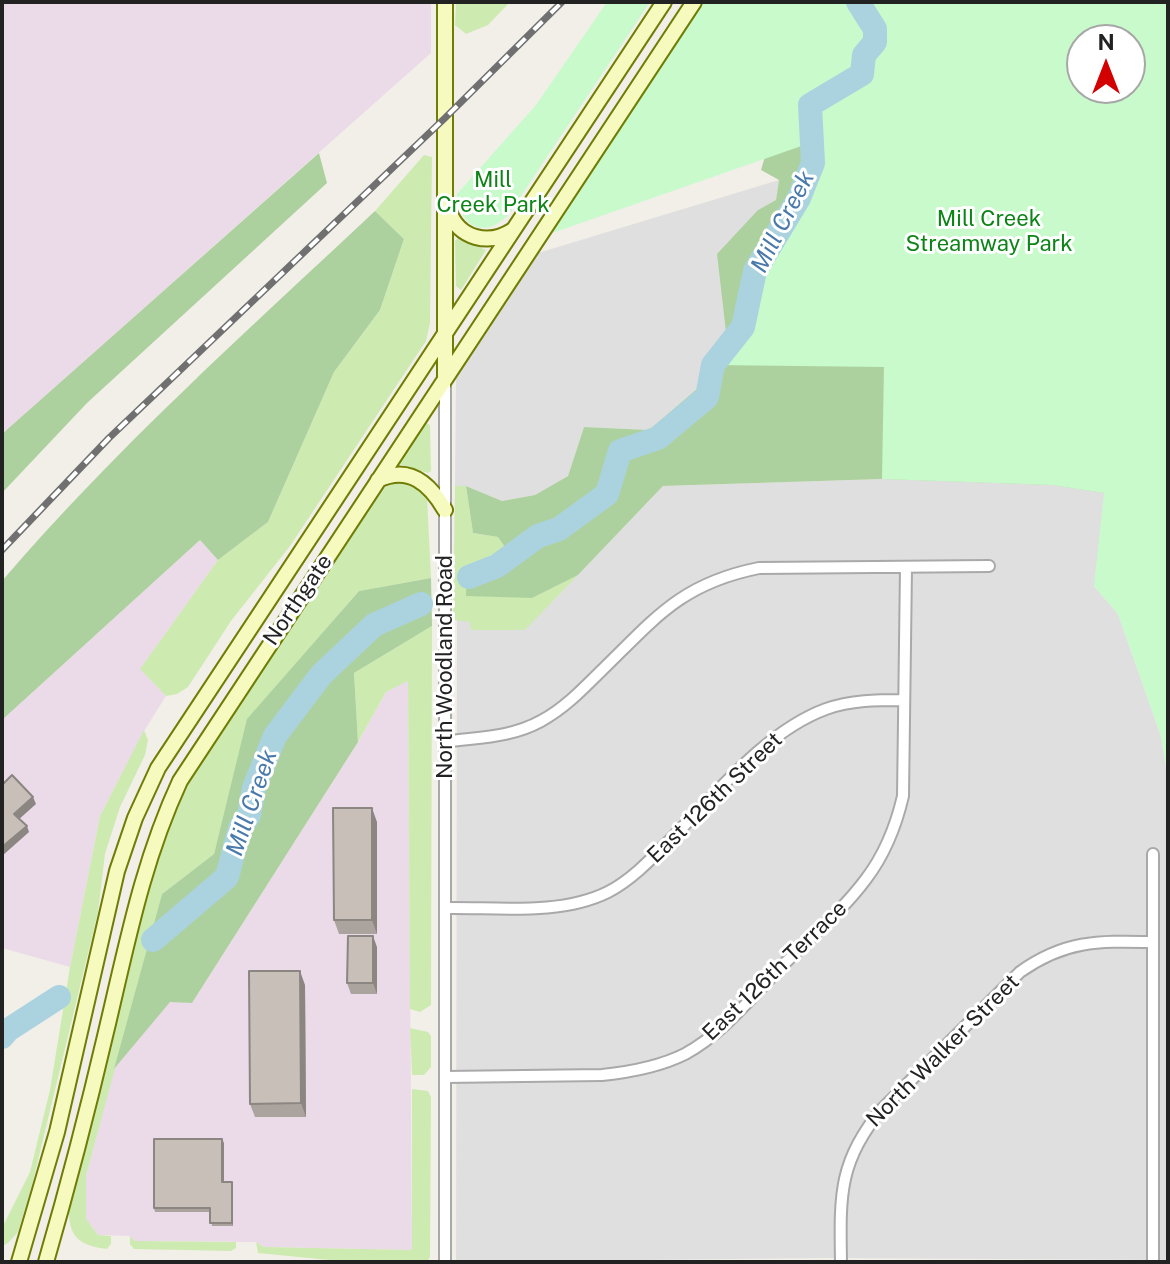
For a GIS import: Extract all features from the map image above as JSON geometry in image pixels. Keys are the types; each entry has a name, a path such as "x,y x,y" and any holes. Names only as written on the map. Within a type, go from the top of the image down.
{"main road":[{"name":"North Woodland Road","path":"445,2 445,379"},
{"name":"Northgate","path":"19,1262 54,1144 117,871 158,768 664,2"},
{"name":"Northgate","path":"46,1262 82,1137 143,874 159,827 180,781 694,2"},
{"path":"446,200 454,223 470,235 490,239 502,237 513,230"},
{"path":"378,480 397,473 418,479 427,485 445,510"}],"street":[{"name":"North Woodland Road","path":"445,379 445,1262"},
{"path":"445,742 515,732 549,717 582,690 663,610 703,584 728,574 759,568 989,566"},
{"path":"904,700 906,568"},
{"name":"East 126th Street","path":"445,908 547,906 581,902 607,892 641,869 775,737 826,709 873,700 904,700"},
{"name":"East 126th Terrace","path":"445,1077 623,1073 669,1062 710,1036 844,905 886,849 903,796 904,700"},
{"path":"1153,854 1153,1262"},
{"name":"North Walker Street","path":"841,1262 844,1175 858,1141 882,1109 1020,972 1040,957 1079,943 1151,942"}],"shaded area":[{"path":"2,2 431,2 431,53 2,434"},
{"path":"779,180 776,201 758,210 728,349 698,388 649,430 584,427 568,476 535,495 502,501 466,486 455,486 456,374 538,253"},
{"path":"882,479 1052,485 1130,497 1094,586 1118,614 1161,736 1168,779 1168,1260 827,1258 456,1262 457,597 578,575 663,486"},
{"path":"200,540 218,560 141,669 166,696 144,731 100,816 70,967 2,948 2,720"},
{"path":"408,680 412,1250 264,1247 256,1242 135,1241 130,1236 98,1235 85,1219 86,1176 114,1069 170,1001 192,1003 358,742 386,692"}],"green space":[{"path":"456,2 510,2 488,25 466,34 455,25"},
{"name":"Mill Creek Park","path":"607,2 650,2 507,217 490,227 482,228 470,223 459,207 457,194 536,105"},
{"name":"Mill Creek Streamway Park","path":"695,2 1168,2 1168,779 1161,736 1118,614 1094,586 1104,493 1052,485 882,479 884,367 713,365 743,327 755,271 799,198 813,163 810,143 538,238"},
{"name":"Mill Creek Streamway Park","path":"1168,2 1130,497 1052,485 882,479 663,486 578,575 532,598 466,596 467,569 502,567 509,553 498,537 473,533 466,486 502,501 535,495 568,476 584,427 649,430 698,388 728,349 717,254 758,210 776,200 779,180 761,170 780,105 1066,29 1066,104 1146,104 1146,24 1085,24"},
{"path":"319,153 327,183 87,403 2,493 2,434"},
{"path":"424,155 432,157 430,323 426,341 290,546 231,621 188,687 166,696 140,669 218,560 268,522 334,372 380,310 404,239 375,211"},
{"path":"375,211 404,239 380,310 334,372 268,522 218,560 200,540 2,720 2,581 136,437"},
{"path":"458,238 486,250 461,290 456,286 455,241"},
{"path":"425,422 430,425 431,471 428,473 399,464"},
{"path":"395,483 413,486 427,497 431,578 359,591 248,719 214,854 162,894 86,1176 86,1219 98,1235 111,1236 111,1244 107,1249 91,1246 75,1235 69,1213 149,878 164,832 183,790 209,746 373,498"},
{"path":"455,486 466,486 473,533 498,537 509,553 503,567 532,598 578,575 525,630 471,630 470,622 453,620"},
{"path":"431,578 432,626 354,673 358,742 192,1003 170,1002 114,1069 162,894 214,854 247,719 359,591"},
{"path":"432,626 431,1005 420,1012 410,1009 408,681 386,692 358,742 354,673"},
{"path":"144,730 148,740 145,755 120,807 105,854 98,912 32,1185 18,1232 2,1246 2,1228 30,1172 50,1090 70,967 100,816"},
{"path":"410,1028 428,1032 431,1036 431,1067 424,1075 412,1075"},
{"path":"412,1089 428,1091 431,1097 430,1257 427,1262 350,1262 258,1253 256,1242 264,1247 412,1250"},
{"path":"130,1236 135,1241 236,1242 236,1248 231,1251 134,1249"}],"building":[{"path":"12,775 33,797 14,814 27,826 2,847 2,785"},
{"path":"333,808 372,808 372,920 334,920"},
{"path":"348,936 373,936 373,983 347,983"},
{"path":"249,971 300,971 301,1103 250,1104"},
{"path":"154,1139 222,1139 222,1182 232,1182 232,1223 210,1223 210,1208 154,1208"}],"waterway":[{"name":"Mill Creek","path":"469,577 497,566 538,536 559,529 607,494 620,451 658,438 707,397 713,365 743,327 755,271 799,198 813,163 810,105 862,74 864,55 875,42 875,29 858,2"},
{"name":"Mill Creek","path":"153,940 227,877 240,828 249,815 254,788 275,736 321,675 374,625 421,604"},
{"name":"Mill Creek","path":"2,1037 59,997"}],"railway":[{"path":"2,550 109,438 445,118 562,2"}]}
